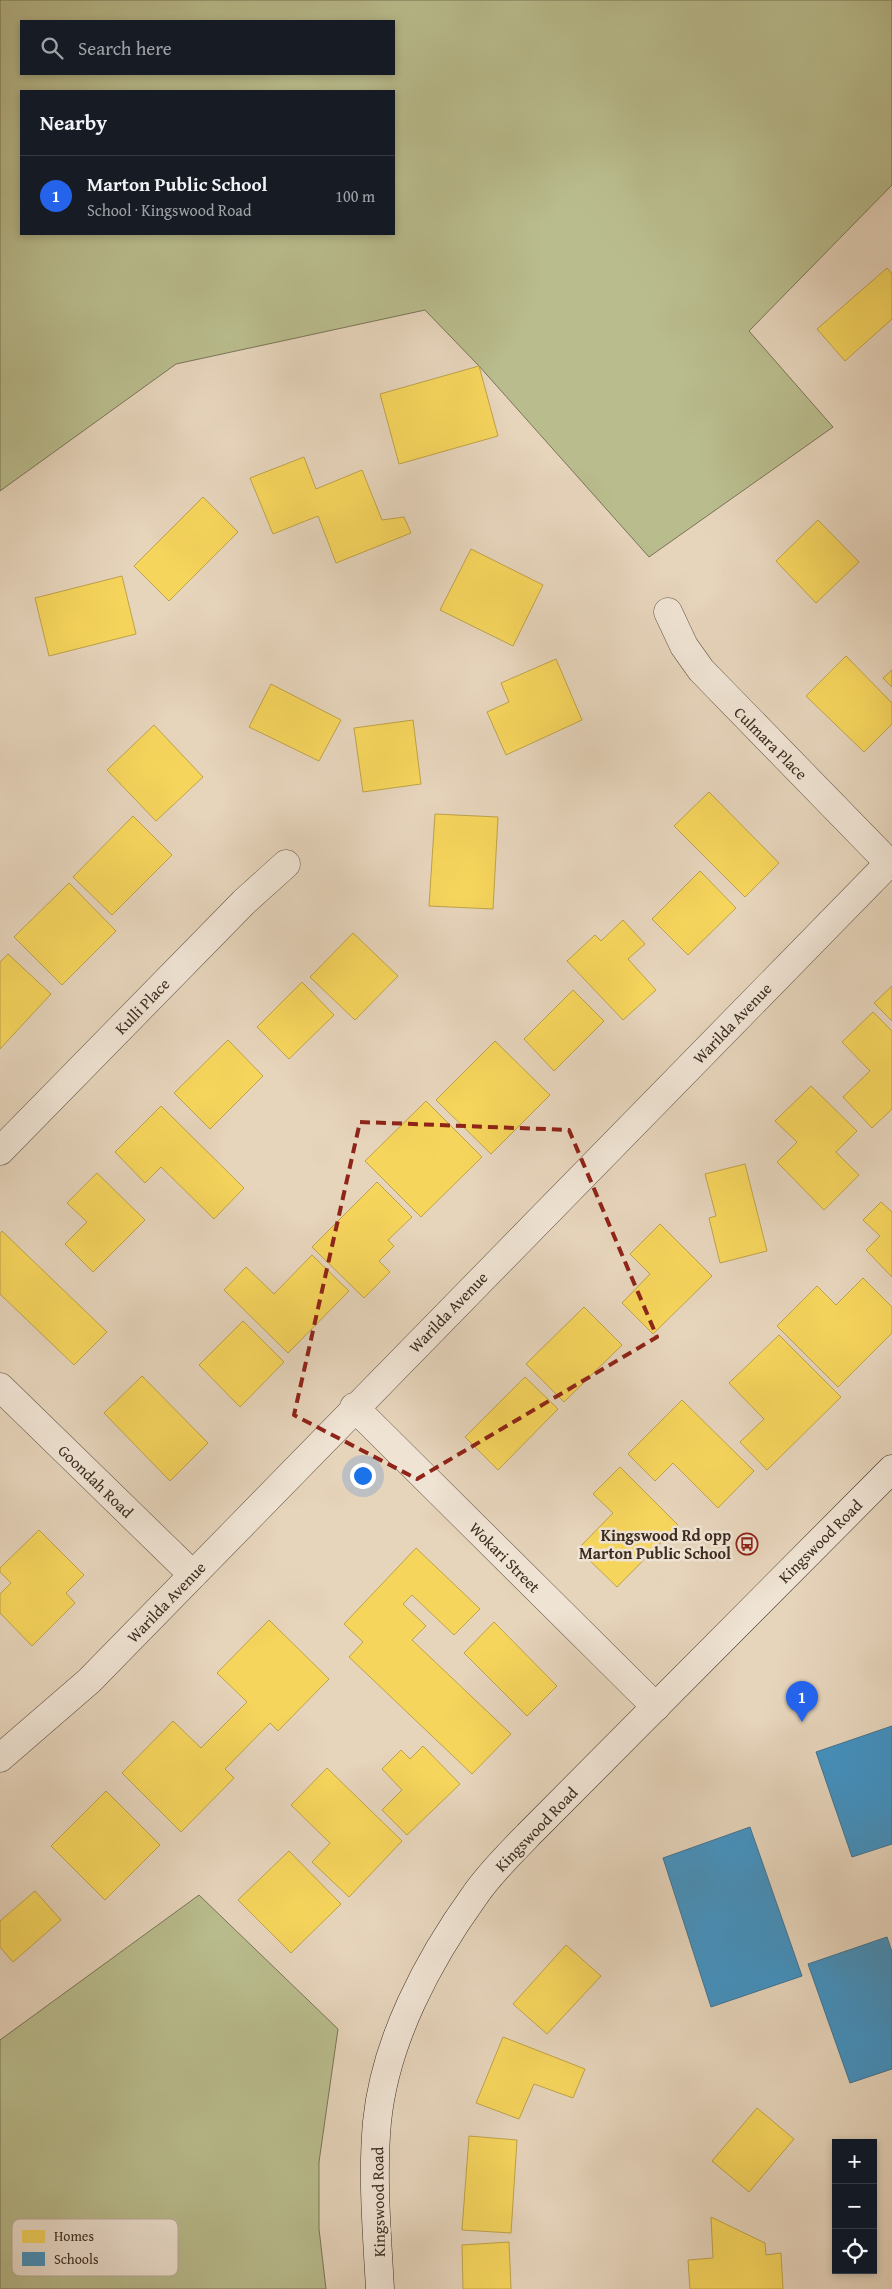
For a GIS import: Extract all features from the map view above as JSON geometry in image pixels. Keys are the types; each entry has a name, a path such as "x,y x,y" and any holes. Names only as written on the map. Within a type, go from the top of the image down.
{"street":[{"name":"Culmara Place","path":"668,612 684,646 701,670 891,861"},
{"name":"Warilda Avenue","path":"0,1758 89,1681 193,1576 354,1407 891,861"},
{"name":"Kulli Place","path":"0,1152 244,902 286,864"},
{"name":"Goondah Road","path":"0,1386 193,1576"},
{"name":"Wokari Street","path":"354,1407 656,1707"},
{"name":"Kingswood Road","path":"380,2289 375,2181 377,2121 388,2064 411,2004 432,1963 475,1893 528,1835 892,1469"}],"highlighted area":[{"path":"360,1122 569,1130 657,1337 417,1479 294,1415"}],"green space":[{"path":"0,0 892,0 892,185 749,331 833,427 649,557 479,366 425,310 176,364 0,491"},
{"path":"199,1895 338,2029 319,2162 319,2229 326,2289 0,2289 0,2040"}],"building: Homes":[{"path":"887,268 892,274 892,319 845,361 817,329"},
{"path":"479,366 498,436 399,464 380,394"},
{"path":"304,457 316,489 362,470 382,520 404,517 411,533 336,563 318,516 273,534 250,478"},
{"path":"203,497 238,532 169,601 134,566"},
{"path":"818,520 859,562 816,603 776,561"},
{"path":"471,549 543,585 513,646 440,610"},
{"path":"122,576 136,634 49,656 35,598"},
{"path":"846,656 892,703 892,724 864,752 806,696"},
{"path":"556,659 582,720 506,755 487,712 509,702 501,683"},
{"path":"892,670 892,687 883,678"},
{"path":"271,684 341,720 319,761 249,727"},
{"path":"413,720 421,784 363,792 354,728"},
{"path":"154,725 203,777 156,821 107,770"},
{"path":"709,792 779,863 745,897 674,826"},
{"path":"435,814 498,817 493,909 429,906"},
{"path":"133,816 172,855 112,915 73,877"},
{"path":"700,871 736,908 688,955 652,919"},
{"path":"69,883 116,931 62,985 14,937"},
{"path":"623,920 645,944 628,959 656,990 623,1020 567,961 595,935 601,941"},
{"path":"353,933 398,976 355,1020 310,977"},
{"path":"8,954 51,994 0,1049 0,962"},
{"path":"302,982 334,1015 289,1059 257,1027"},
{"path":"892,986 892,1021 874,1003"},
{"path":"573,990 604,1021 554,1071 524,1039"},
{"path":"873,1012 892,1031 892,1109 872,1128 843,1097 870,1071 842,1042"},
{"path":"228,1040 263,1076 210,1129 174,1093"},
{"path":"495,1041 550,1095 491,1154 436,1100"},
{"path":"811,1086 857,1131 836,1152 859,1175 824,1210 777,1162 797,1142 775,1121"},
{"path":"426,1101 482,1157 421,1217 365,1161"},
{"path":"161,1106 244,1188 214,1219 161,1167 145,1183 115,1152"},
{"path":"745,1164 767,1251 720,1263 709,1218 716,1216 705,1174"},
{"path":"97,1173 145,1220 93,1272 65,1244 87,1222 67,1203"},
{"path":"377,1182 412,1217 388,1240 394,1246 379,1261 390,1272 364,1298 312,1247"},
{"path":"881,1202 892,1212 892,1277 866,1250 880,1236 863,1220"},
{"path":"660,1224 712,1276 653,1334 622,1303 650,1274 630,1254"},
{"path":"2,1231 107,1332 74,1365 0,1294 0,1234"},
{"path":"312,1255 349,1291 288,1353 224,1290 246,1267 274,1294"},
{"path":"863,1278 892,1307 892,1333 838,1387 777,1326 817,1286 836,1305"},
{"path":"584,1307 622,1345 564,1402 526,1364"},
{"path":"243,1321 284,1362 240,1407 199,1365"},
{"path":"779,1335 841,1397 767,1470 740,1442 764,1419 729,1383"},
{"path":"142,1376 208,1443 170,1481 104,1413"},
{"path":"525,1377 558,1409 498,1470 465,1437"},
{"path":"682,1400 754,1471 718,1508 673,1463 655,1481 628,1454"},
{"path":"620,1467 678,1525 617,1587 578,1549 613,1513 593,1494"},
{"path":"39,1530 84,1575 66,1593 75,1603 32,1646 0,1613 0,1594 11,1583 0,1572 0,1568"},
{"path":"416,1548 480,1609 454,1635 412,1595 403,1604 426,1626 412,1640 511,1734 472,1774 349,1657 363,1642 344,1624"},
{"path":"269,1620 329,1679 278,1731 270,1723 225,1769 234,1778 181,1832 122,1773 173,1721 201,1748 247,1702 217,1673"},
{"path":"494,1622 557,1686 527,1716 464,1653"},
{"path":"423,1746 460,1784 407,1835 382,1810 402,1790 382,1769 401,1750 410,1759"},
{"path":"327,1768 402,1841 349,1897 312,1862 330,1843 291,1805"},
{"path":"106,1791 160,1845 105,1900 51,1846"},
{"path":"289,1851 341,1904 291,1953 238,1900"},
{"path":"35,1891 61,1920 13,1962 0,1947 0,1921"},
{"path":"566,1945 601,1976 547,2034 513,2004"},
{"path":"503,2037 585,2069 573,2098 534,2084 519,2119 476,2103"},
{"path":"757,2108 794,2139 749,2192 712,2161"},
{"path":"469,2136 517,2140 511,2233 462,2230"},
{"path":"711,2217 765,2243 766,2255 781,2253 783,2289 690,2289 688,2260 713,2258"},
{"path":"509,2242 511,2289 463,2289 462,2245"}],"building: Schools":[{"path":"892,1726 892,1844 852,1857 816,1752"},
{"path":"750,1827 802,1976 711,2007 663,1858"},
{"path":"887,1937 892,1952 892,2069 850,2083 808,1964"}],"place":[{"name":"Kingswood Rd opp Marton Public School","path":"747,1544"},
{"name":"Marton Public School","path":"802,1722"}]}
